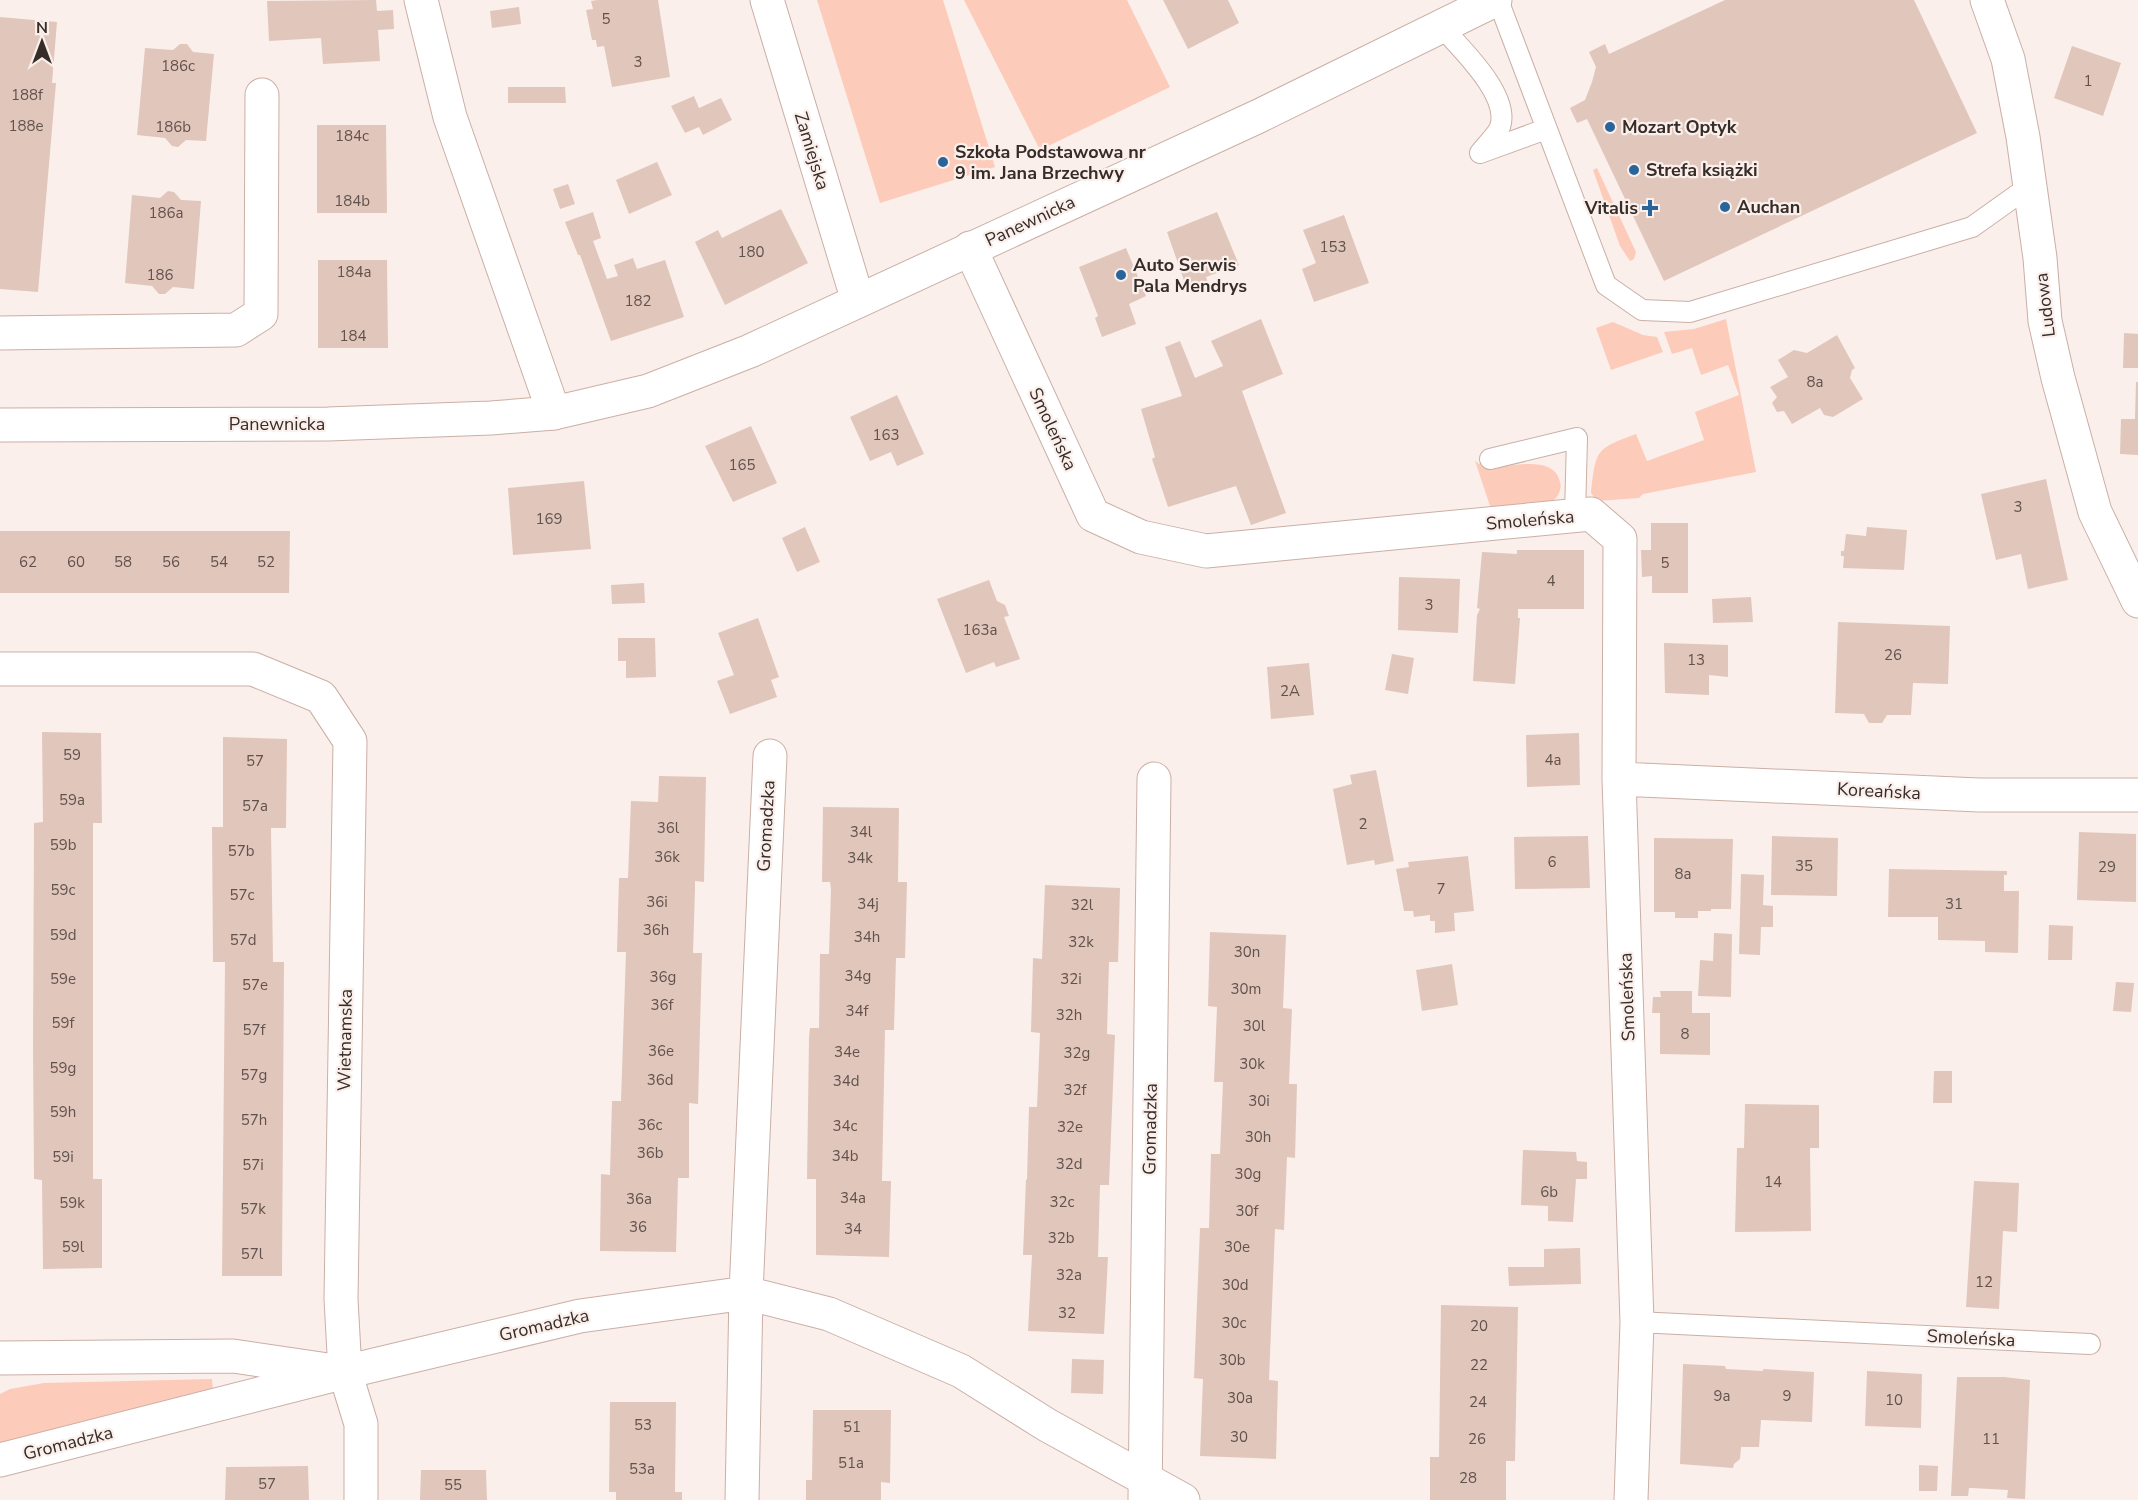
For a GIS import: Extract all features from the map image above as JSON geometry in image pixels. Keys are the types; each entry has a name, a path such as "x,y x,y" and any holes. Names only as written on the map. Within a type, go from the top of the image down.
{"street":[{"path":"421,0 450,117 554,412"},
{"name":"Zamiejska","path":"766,0 858,301"},
{"name":"Panewnicka","path":"0,425 328,424 491,418 554,412 648,391 750,351 1259,116 1497,0"},
{"name":"Ludowa","path":"1987,0 2008,59 2031,185 2045,321 2058,378 2096,512 2138,601"},
{"path":"0,333 236,330 261,314 262,95"},
{"name":"Smoleńska","path":"970,248 1093,516 1141,537 1206,551 1591,514 1620,539 1619,779 1636,1322 1631,1500"},
{"name":"Wietnamska","path":"0,669 253,669 321,697 350,741 341,1299 345,1372"},
{"name":"Gromadzka","path":"742,1500 746,1293 770,756"},
{"name":"Gromadzka","path":"1145,1490 1154,779"},
{"name":"Koreańska","path":"1619,779 1979,795 2138,795"},
{"name":"Gromadzka","path":"0,1460 345,1372 580,1316 746,1293 829,1314 961,1371 1145,1490 1183,1500"},
{"path":"0,1358 233,1356 345,1372 361,1424 361,1500"}],"lane":[{"path":"1497,0 1606,285 1642,310 1690,312 1972,227 2031,185"},
{"path":"1441,26 1493,88 1501,106 1500,127 1480,153 1546,129"},
{"path":"1490,459 1577,438 1575,516"},
{"name":"Smoleńska","path":"1636,1322 2090,1344"}],"shaded area":[{"path":"817,0 943,0 995,167 880,203"},
{"path":"964,0 1127,0 1170,87 1040,150"},
{"path":"1597,168 1636,252 1634,259 1630,261 1620,246 1593,170"},
{"path":"1726,319 1756,472 1643,494 1639,498 1597,501 1591,493 1594,468 1600,453 1605,448 1636,434 1647,461 1704,440 1695,412 1739,395 1728,365 1701,375 1692,348 1672,354 1664,332 1694,329"},
{"path":"1613,322 1643,335 1657,337 1663,352 1611,370 1596,328"},
{"path":"1475,461 1490,467 1531,464 1550,468 1556,473 1560,482 1560,491 1555,499 1542,505 1491,509"},
{"path":"212,1379 213,1391 0,1444 0,1394 10,1389 44,1383"}],"building":[{"path":"376,0 377,11 393,10 394,29 378,30 380,61 323,64 321,38 269,41 267,1"},
{"path":"658,0 670,77 612,87 604,46 597,47 596,40 592,40 586,10 593,9 591,1"},
{"path":"1163,0 1228,0 1239,23 1188,49"},
{"name":"Auchan","path":"1725,0 1914,0 1977,133 1664,281 1587,119 1577,123 1570,108 1585,100 1592,82 1596,67 1589,52 1605,44 1609,54"},
{"path":"519,7 521,24 492,28 490,11"},
{"path":"0,17 57,22 52,83 56,83 38,292 0,289"},
{"path":"180,44 187,44 193,52 214,54 206,141 186,140 178,147 172,146 165,138 137,135 145,48 173,50"},
{"path":"2072,46 2121,63 2103,116 2054,98"},
{"path":"508,87 565,87 566,103 508,103"},
{"path":"694,96 699,108 721,98 732,120 703,135 699,127 685,133 671,106"},
{"path":"317,125 386,125 387,213 317,213"},
{"path":"657,162 672,195 629,214 616,180"},
{"path":"568,184 575,204 560,209 553,189"},
{"path":"168,191 174,192 181,200 201,201 194,289 173,287 165,294 159,294 152,286 125,283 132,195 160,198"},
{"path":"781,209 808,263 725,305 695,242 718,230 722,238"},
{"path":"593,212 601,238 593,241 607,279 618,276 614,265 633,258 637,269 665,260 684,317 611,341 580,255 578,255 565,222"},
{"path":"1217,212 1239,265 1206,277 1209,285 1188,292 1167,232"},
{"path":"1344,215 1369,283 1314,302 1302,269 1316,263 1303,230"},
{"path":"1126,248 1146,296 1129,304 1136,324 1102,337 1095,318 1098,316 1079,267"},
{"path":"318,260 387,260 388,348 318,348"},
{"path":"1261,319 1283,374 1242,391 1286,513 1251,525 1236,486 1168,507 1152,459 1155,457 1141,409 1182,396 1165,347 1180,341 1195,378 1223,366 1211,341"},
{"path":"2124,333 2138,334 2138,368 2123,368"},
{"path":"1837,335 1855,368 1850,378 1863,399 1833,417 1824,415 1820,408 1792,424 1784,411 1777,412 1772,403 1777,397 1770,387 1788,377 1778,360 1794,350 1807,353"},
{"path":"2136,382 2138,382 2138,455 2120,454 2121,419 2135,419"},
{"path":"897,395 924,454 897,466 891,452 870,461 850,417"},
{"path":"751,426 777,483 733,502 705,446"},
{"path":"2046,479 2068,580 2028,589 2021,554 1996,560 1981,494"},
{"path":"584,481 591,549 513,555 508,488"},
{"path":"1651,523 1688,523 1688,593 1652,593 1652,576 1642,577 1641,550 1651,550"},
{"path":"805,527 820,562 797,572 782,538"},
{"path":"1867,527 1907,530 1904,570 1843,568 1844,556 1841,556 1841,551 1844,551 1846,534 1866,536"},
{"path":"0,531 290,531 289,593 0,593"},
{"path":"1517,550 1584,550 1584,609 1518,609 1518,618 1520,618 1515,684 1473,681 1477,615 1480,609 1477,608 1482,552 1517,554"},
{"path":"1399,577 1460,579 1458,633 1398,630"},
{"path":"989,580 997,601 1005,605 1009,616 1004,617 1020,659 996,667 994,662 966,673 937,599"},
{"path":"644,583 645,603 612,604 611,585"},
{"path":"1751,597 1753,622 1713,623 1712,599"},
{"path":"758,618 779,677 771,680 777,697 730,714 717,681 734,675 718,633"},
{"path":"1838,622 1950,626 1948,684 1913,683 1911,715 1887,715 1882,723 1869,723 1864,714 1835,713"},
{"path":"618,638 655,638 656,677 626,678 626,661 618,661"},
{"path":"1664,643 1728,645 1728,677 1709,675 1709,695 1665,693"},
{"path":"1392,654 1414,658 1408,694 1385,690"},
{"path":"1309,663 1314,715 1271,719 1267,667"},
{"path":"42,732 101,733 102,823 93,823 93,1179 102,1179 102,1268 43,1269 42,1180 34,1179 33,1046 34,823 43,822"},
{"path":"1579,733 1580,785 1527,787 1526,735"},
{"path":"223,737 287,739 286,828 271,828 273,962 284,962 282,1276 222,1276 225,962 213,962 212,827 223,827"},
{"path":"1376,770 1394,861 1375,865 1374,860 1347,865 1333,789 1352,784 1350,775"},
{"path":"659,776 706,777 704,882 695,881 693,953 702,953 698,1104 689,1103 689,1178 678,1178 676,1252 600,1251 601,1174 610,1175 612,1101 621,1101 626,952 617,952 619,878 628,878 631,801 658,802"},
{"path":"823,807 899,808 898,882 907,882 905,958 896,958 894,1030 885,1030 882,1181 891,1181 889,1257 816,1255 816,1179 807,1179 809,1037 810,1028 819,1028 820,954 829,954 831,889 830,882 822,882"},
{"path":"2079,832 2136,834 2136,902 2077,900"},
{"path":"1588,836 1590,888 1515,889 1514,837"},
{"path":"1772,836 1838,838 1837,896 1771,895"},
{"path":"1654,838 1733,839 1731,909 1698,911 1698,918 1675,918 1675,912 1654,912"},
{"path":"1468,856 1474,911 1454,913 1455,931 1435,933 1435,921 1430,921 1430,915 1414,917 1413,911 1404,911 1396,869 1409,867 1408,862"},
{"path":"1889,869 2007,871 2007,875 2004,875 2004,891 2019,891 2018,953 1985,952 1985,941 1938,940 1938,917 1888,917"},
{"path":"1741,874 1764,875 1763,905 1773,906 1773,927 1761,927 1760,955 1739,954"},
{"path":"1045,885 1120,888 1118,962 1109,962 1107,1034 1115,1035 1109,1185 1100,1185 1098,1257 1108,1257 1104,1334 1028,1331 1032,1255 1023,1255 1026,1179 1029,1107 1037,1107 1040,1033 1031,1032 1033,958 1042,959"},
{"path":"2049,925 2073,926 2072,960 2048,960"},
{"path":"1210,932 1286,935 1283,1008 1292,1009 1289,1084 1297,1084 1295,1158 1287,1157 1284,1230 1275,1229 1269,1380 1278,1381 1276,1459 1200,1456 1203,1379 1194,1378 1200,1228 1209,1228 1211,1154 1220,1154 1223,1082 1214,1082 1217,1007 1208,1006"},
{"path":"1714,933 1732,934 1731,997 1698,996 1700,960 1713,961"},
{"path":"1452,964 1458,1005 1422,1011 1416,970"},
{"path":"2116,982 2134,983 2131,1012 2113,1011"},
{"path":"1660,991 1692,991 1692,1013 1710,1013 1710,1055 1660,1054 1660,1013 1652,1013 1653,997 1661,997"},
{"path":"1934,1071 1952,1071 1952,1103 1933,1103"},
{"path":"1745,1104 1819,1105 1819,1148 1810,1148 1811,1231 1735,1232 1737,1148 1744,1148"},
{"path":"1523,1150 1576,1152 1577,1161 1587,1162 1587,1179 1576,1179 1573,1222 1548,1221 1548,1206 1521,1205"},
{"path":"1974,1181 2019,1183 2017,1232 2003,1231 1999,1309 1966,1307"},
{"path":"1580,1248 1581,1284 1509,1286 1508,1267 1544,1267 1544,1249"},
{"path":"1441,1305 1518,1307 1515,1461 1506,1461 1506,1500 1430,1500 1430,1457 1439,1457"},
{"path":"1072,1359 1104,1360 1103,1394 1071,1393"},
{"path":"1683,1364 1725,1366 1726,1369 1814,1372 1812,1422 1761,1420 1759,1447 1741,1447 1740,1459 1733,1468 1680,1464"},
{"path":"1867,1371 1922,1374 1921,1428 1865,1426"},
{"path":"1957,1377 2004,1377 2030,1380 2025,1499 2007,1498 2008,1490 1972,1488 1969,1488 1968,1496 1951,1496"},
{"path":"610,1402 676,1402 675,1492 682,1492 682,1500 616,1500 616,1492 609,1492"},
{"path":"813,1410 891,1410 890,1483 881,1482 881,1500 806,1500 806,1480 812,1480"},
{"path":"1919,1465 1938,1466 1937,1491 1919,1491"},
{"path":"308,1466 309,1500 225,1500 226,1467"},
{"path":"421,1470 486,1470 487,1500 420,1500"}],"place":[{"name":"Mozart Optyk","path":"1610,127"},
{"name":"Szkoła Podstawowa nr 9 im. Jana Brzechwy","path":"943,162"},
{"name":"Strefa książki","path":"1634,170"},
{"name":"Auchan","path":"1725,207"},
{"name":"Vitalis","path":"1650,208"},
{"name":"Auto Serwis Pala Mendrys","path":"1121,275"}]}
